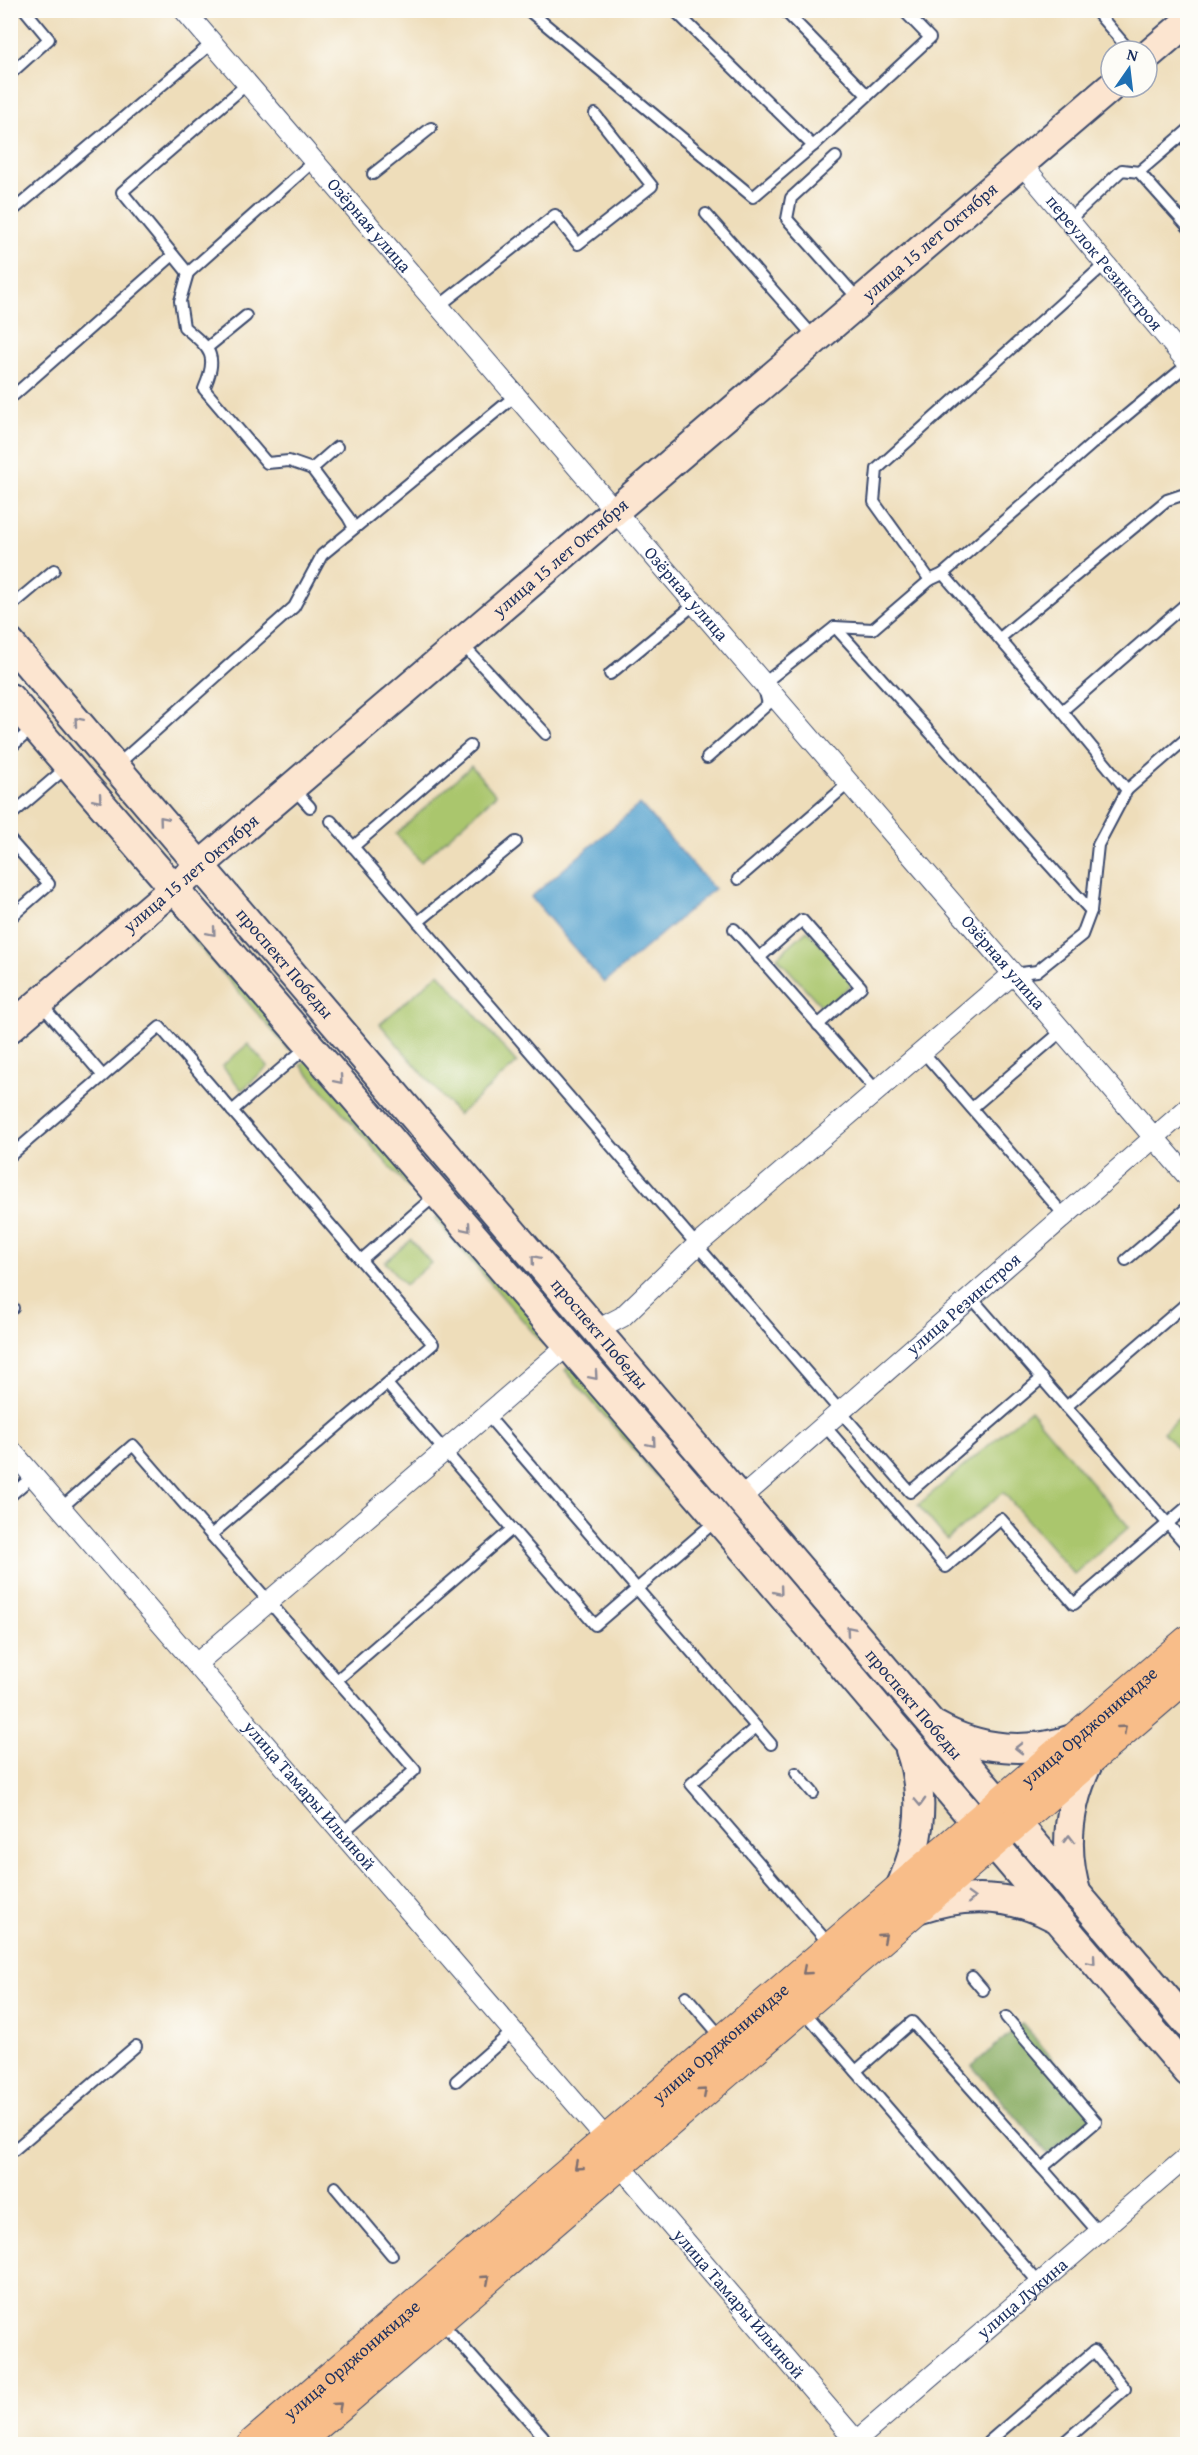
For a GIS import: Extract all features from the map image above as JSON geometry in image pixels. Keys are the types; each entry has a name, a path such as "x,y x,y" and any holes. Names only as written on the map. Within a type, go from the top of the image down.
{"main road":[{"path":"1159,46 1188,21"},
{"name":"улица 15 лет Октября","path":"13,1021 40,1003 201,864 301,797 461,643 1099,97"},
{"name":"проспект Победы","path":"10,644 201,864 595,1331 1188,2024"},
{"name":"проспект Победы","path":"10,698 718,1519 1188,2072"},
{"name":"улица Орджоникидзе","path":"254,2445 613,2153 801,2008 906,1901 1084,1747 1188,1642"},
{"name":"улица Орджоникидзе","path":"1084,1747 1188,1674"},
{"path":"929,1722 976,1743 1009,1748 1084,1747 1069,1828 1069,1858 1077,1897"},
{"path":"908,1745 918,1778 920,1811 906,1901 981,1898 1014,1902 1054,1917"},
{"name":"улица Орджоникидзе","path":"294,2445 439,2320 613,2153 724,2040 832,1948 906,1901"}],"street":[{"name":"Озёрная улица","path":"194,14 212,43 247,84 1188,1177"},
{"name":"переулок Резинстроя","path":"1021,163 1188,364"},
{"path":"595,1331 622,1317 698,1245 1013,974"},
{"name":"улица Резинстроя","path":"740,1500 1188,1108"},
{"path":"196,1664 568,1345"},
{"name":"улица Тамары Ильиной","path":"10,1449 513,2031 857,2443"},
{"name":"улица Лукина","path":"857,2443 1188,2156"}],"lane":[{"path":"10,74 49,39 24,10"},
{"path":"528,10 753,197 813,146 930,38 903,10"},
{"path":"674,10 813,146"},
{"path":"784,10 867,95"},
{"path":"1095,10 1120,39"},
{"path":"10,213 212,43"},
{"path":"188,273 122,192 247,84"},
{"path":"439,306 555,214 578,244 652,186 595,114"},
{"path":"373,174 431,128"},
{"path":"1139,172 1188,130"},
{"path":"836,157 791,198 787,219 860,301"},
{"path":"314,161 188,273 180,301 184,327 208,347 212,369 204,389 267,463 289,460 312,469 354,528"},
{"path":"1068,220 1122,170 1139,172 1188,227"},
{"path":"706,214 816,339"},
{"path":"14,395 173,255"},
{"path":"930,580 874,502 877,469 1105,264"},
{"path":"208,347 246,316"},
{"path":"708,758 768,704 763,684 835,627 873,629 930,580 943,574 1188,364"},
{"path":"116,766 294,607 322,555 515,396"},
{"path":"312,469 337,447"},
{"path":"1000,638 1167,500 1182,495 1188,500"},
{"path":"10,607 54,570"},
{"path":"943,574 1000,638 1127,790"},
{"path":"1062,711 1188,602"},
{"path":"610,674 695,604"},
{"path":"835,627 1091,911"},
{"path":"461,643 546,734"},
{"path":"10,748 35,727"},
{"path":"1013,974 1037,971 1082,935 1091,911 1098,846 1127,790 1188,737"},
{"path":"353,847 470,746"},
{"path":"10,816 69,765"},
{"path":"738,879 849,783"},
{"path":"330,821 910,1492 1042,1378"},
{"path":"10,840 49,884 10,918"},
{"path":"418,922 516,842"},
{"path":"759,958 802,920 861,987 819,1025"},
{"path":"734,929 877,1091"},
{"path":"40,1003 103,1076"},
{"path":"10,1156 160,1028 433,1344 211,1535"},
{"path":"972,1108 1062,1031"},
{"path":"232,1111 309,1045"},
{"path":"923,1052 1064,1215"},
{"path":"361,1260 437,1194"},
{"path":"1126,1260 1188,1207"},
{"path":"971,1297 1188,1547"},
{"path":"1066,1407 1188,1302"},
{"path":"10,1305 13,1308 10,1310"},
{"path":"387,1384 595,1625 718,1519"},
{"path":"487,1414 771,1744"},
{"path":"824,1425 946,1567 1001,1519 1074,1604 1188,1506"},
{"path":"61,1508 134,1445 415,1770 342,1833"},
{"path":"10,1496 33,1476"},
{"path":"337,1680 512,1529"},
{"path":"756,1727 691,1784 832,1948"},
{"path":"796,1773 813,1793"},
{"path":"972,1977 983,1990"},
{"path":"686,1996 724,2040"},
{"path":"801,2008 1039,2283"},
{"path":"1006,2017 1096,2122 1042,2168"},
{"path":"856,2071 912,2022 1098,2232"},
{"path":"456,2081 513,2031"},
{"path":"10,2146 14,2150 136,2046"},
{"path":"335,2187 392,2255"},
{"path":"439,2320 543,2436"},
{"path":"986,2445 1094,2351 1125,2389 1062,2445"}],"green space":[{"path":"471,766 496,795 421,862 396,834"},
{"path":"193,925 296,1044 289,1050 186,931"},
{"path":"807,930 854,982 824,1009 777,957"},
{"path":"439,973 517,1063 458,1115 380,1024"},
{"path":"248,1044 268,1067 242,1090 222,1066"},
{"path":"308,1059 418,1185 411,1191 301,1065"},
{"path":"442,1213 551,1339 544,1345 435,1219"},
{"path":"411,1240 431,1263 405,1285 385,1262"},
{"path":"572,1364 701,1514 694,1520 565,1370"},
{"path":"1030,1410 1129,1527 1074,1574 1003,1492 947,1540 918,1505"},
{"path":"1187,1411 1187,1460 1163,1432"},
{"path":"1022,2023 1098,2112 1048,2154 972,2066"}],"water":[{"path":"640,804 714,889 604,983 531,897"}]}
